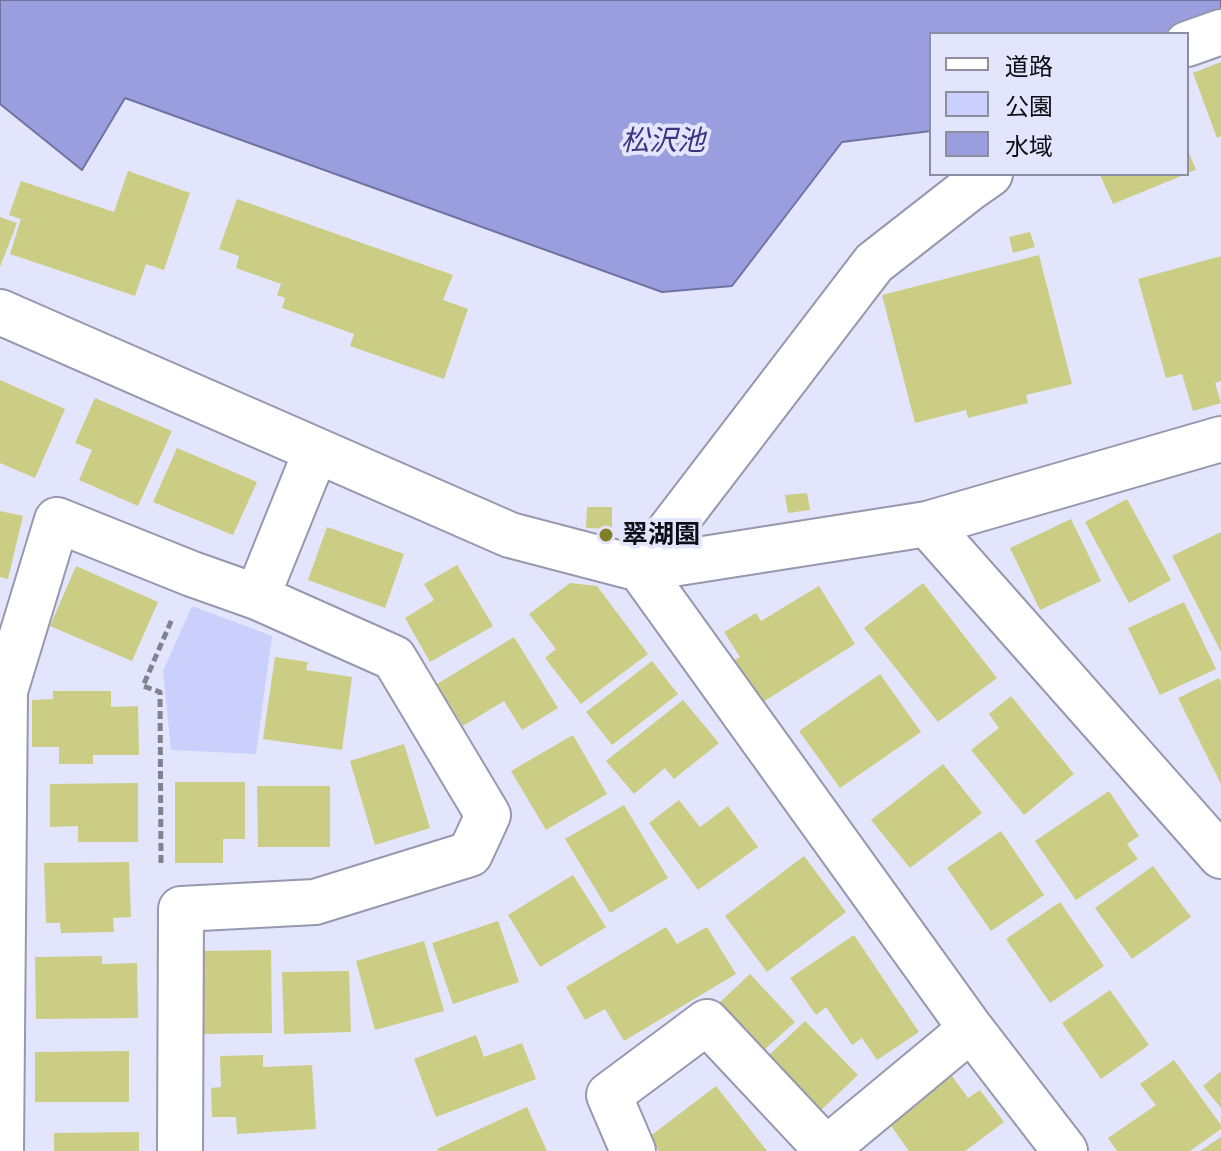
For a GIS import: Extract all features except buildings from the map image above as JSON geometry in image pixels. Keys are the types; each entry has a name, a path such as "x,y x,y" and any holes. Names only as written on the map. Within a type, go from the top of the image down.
{"street":[{"path":"1189,43 1221,32"},
{"path":"640,569 874,263 987,176"},
{"path":"0,312 510,535 640,569 927,524 1221,439"},
{"path":"257,597 316,451"},
{"path":"1,1151 5,691 57,520 257,597 394,658 488,815 470,854 315,902 181,909 180,1151"},
{"path":"927,524 1221,856"},
{"path":"640,569 971,1029 1065,1151"},
{"path":"633,1151 609,1095 707,1022 825,1150 971,1029"}],"path":[{"path":"161,867 160,692 143,686 192,574"}],"green space":[{"path":"192,606 272,636 256,754 171,750 163,671"}],"water":[{"name":"松沢池","path":"0,0 1221,0 1221,10 1175,32 929,32 929,131 842,142 732,286 662,292 125,98 82,170 0,104"}],"place":[{"name":"翠湖園","path":"606,535"}]}
